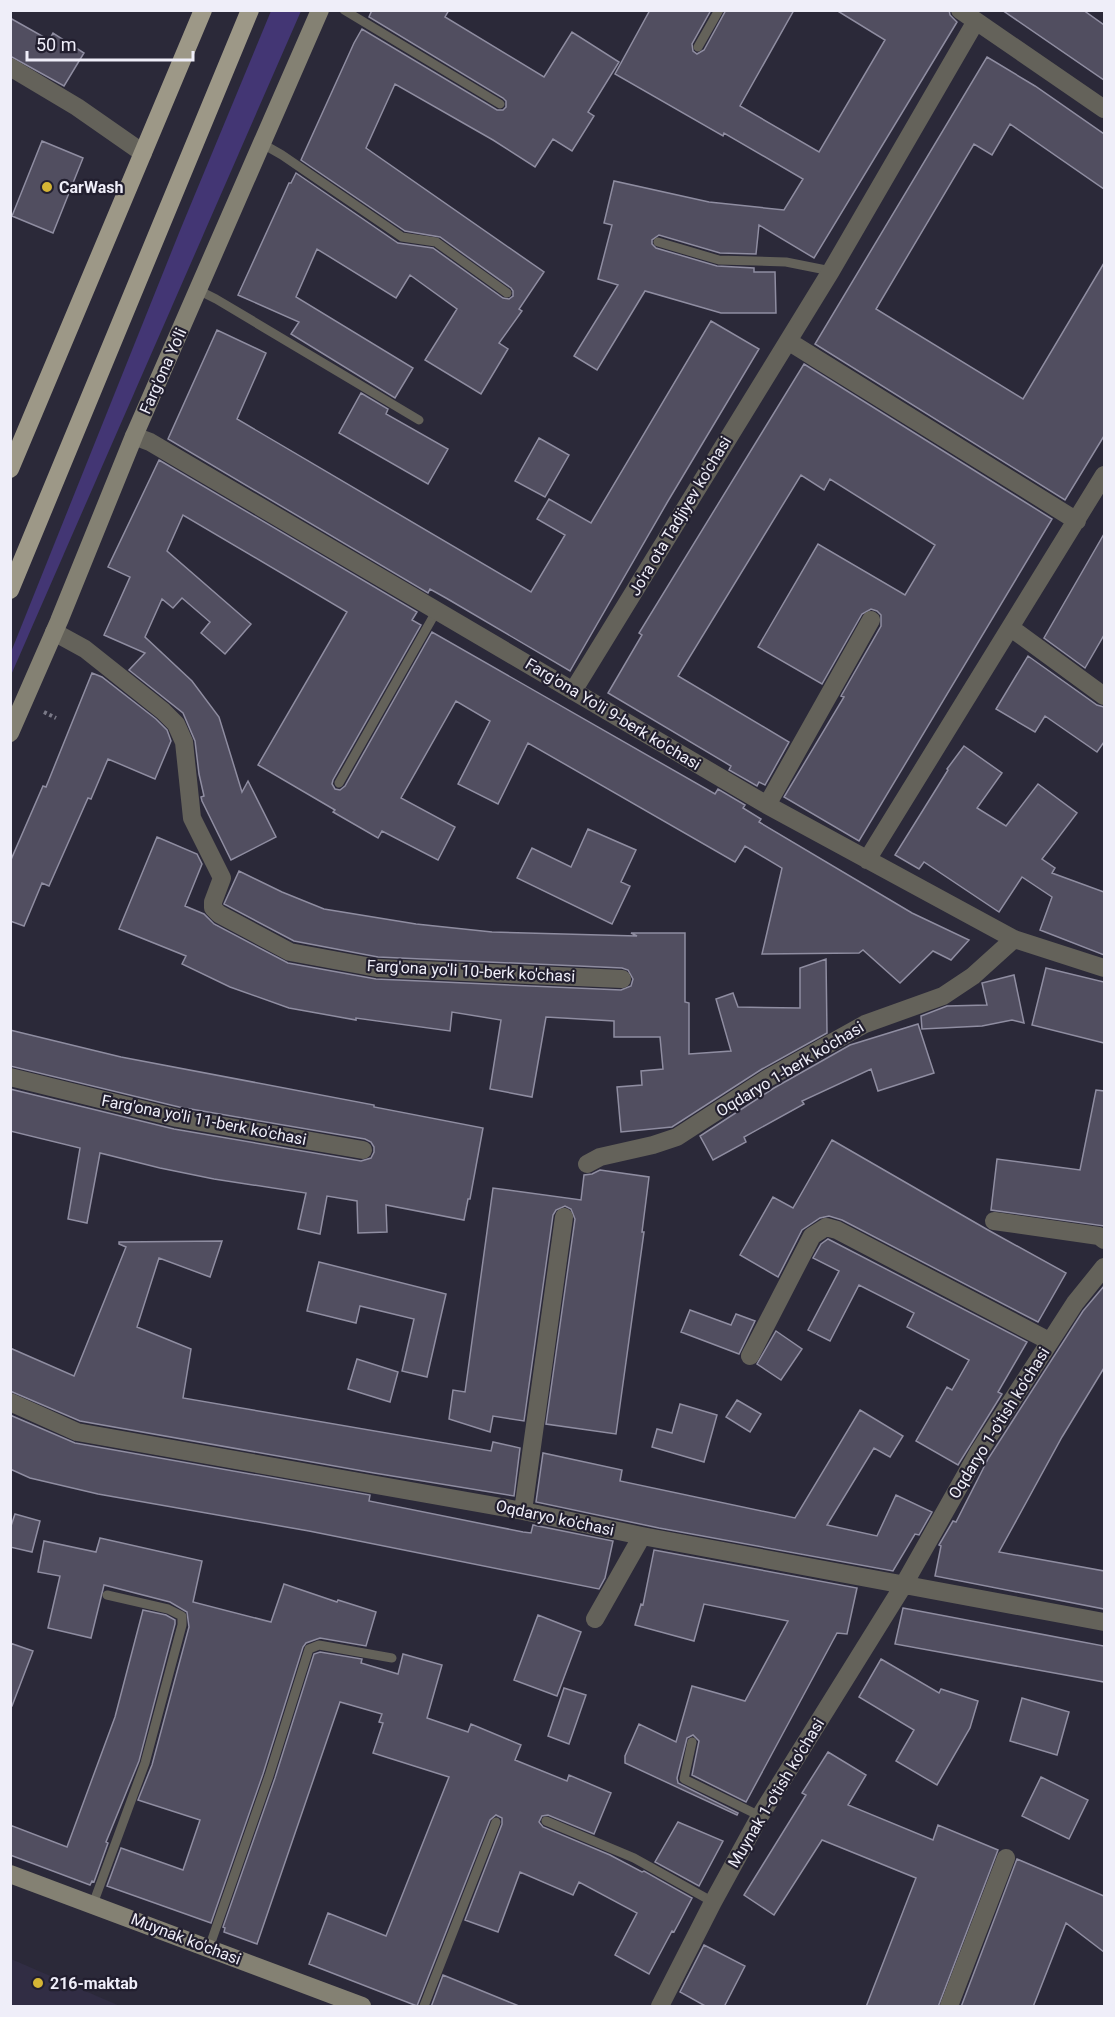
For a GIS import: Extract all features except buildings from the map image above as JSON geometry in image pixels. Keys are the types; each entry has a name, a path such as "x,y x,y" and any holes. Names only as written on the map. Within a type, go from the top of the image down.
{"main road":[{"path":"10,469 203,10"},
{"path":"10,590 250,10"}],"street":[{"name":"Farg'ona Yo'li","path":"10,733 134,436 320,10"},
{"path":"960,10 1104,109"},
{"name":"Jo'ra ota Tadjiyev ko'chasi","path":"573,691 831,271 976,21"},
{"path":"10,67 77,107 143,153"},
{"path":"788,341 1077,521"},
{"name":"Farg'ona Yo'li 9-berk ko'chasi","path":"134,436 150,442 767,805 867,860 1014,939 1104,969"},
{"path":"867,860 1104,474"},
{"path":"767,805 871,620"},
{"path":"1011,628 1104,696"},
{"name":"Farg'ona yo'li 10-berk ko'chasi","path":"54,632 85,649 176,724 184,742 192,818 222,878 213,902 213,908 219,914 290,952 377,968 622,979"},
{"name":"Oqdaryo 1-berk ko'chasi","path":"587,1164 600,1157 677,1137 768,1078 865,1024 944,996 973,976 1014,939"},
{"name":"Farg'ona yo'li 11-berk ko'chasi","path":"10,1077 177,1118 363,1150"},
{"path":"523,1510 564,1217"},
{"path":"994,1221 1099,1236 1104,1240"},
{"path":"750,1356 812,1236 826,1227 837,1230 1049,1341"},
{"name":"Oqdaryo 1-o'tish ko'chasi","path":"903,1586 978,1453 1049,1341 1075,1303 1104,1267"},
{"name":"Oqdaryo ko'chasi","path":"10,1402 77,1432 523,1510 642,1536 1104,1622"},
{"path":"595,1618 642,1536"},
{"name":"Muynak 1-o'tish ko'chasi","path":"660,2007 760,1816 903,1586"},
{"path":"949,2007 1006,1858"},
{"name":"Muynak ko'chasi","path":"10,1874 362,2007"}],"lane":[{"path":"344,10 500,104"},
{"path":"698,46 719,10"},
{"path":"261,143 402,237 436,242 507,293"},
{"path":"658,242 719,260 786,262 831,271"},
{"path":"198,290 216,298 418,420"},
{"path":"339,783 437,610"},
{"path":"93,1904 145,1763 182,1625 182,1616 168,1609 107,1595"},
{"path":"209,1948 269,1776 309,1649 319,1645 392,1658"},
{"path":"692,1742 684,1779 760,1816"},
{"path":"546,1821 634,1858 713,1902"},
{"path":"424,2007 496,1822"}],"path":[{"path":"44,712 56,717"}],"shaded area":[{"path":"271,11 301,11 11,675 11,652 181,228"},
{"name":"216-maktab","path":"11,1959 120,2006 11,2006"}],"place":[{"name":"CarWash","path":"47,187"},
{"name":"216-maktab","path":"38,1983"}]}
